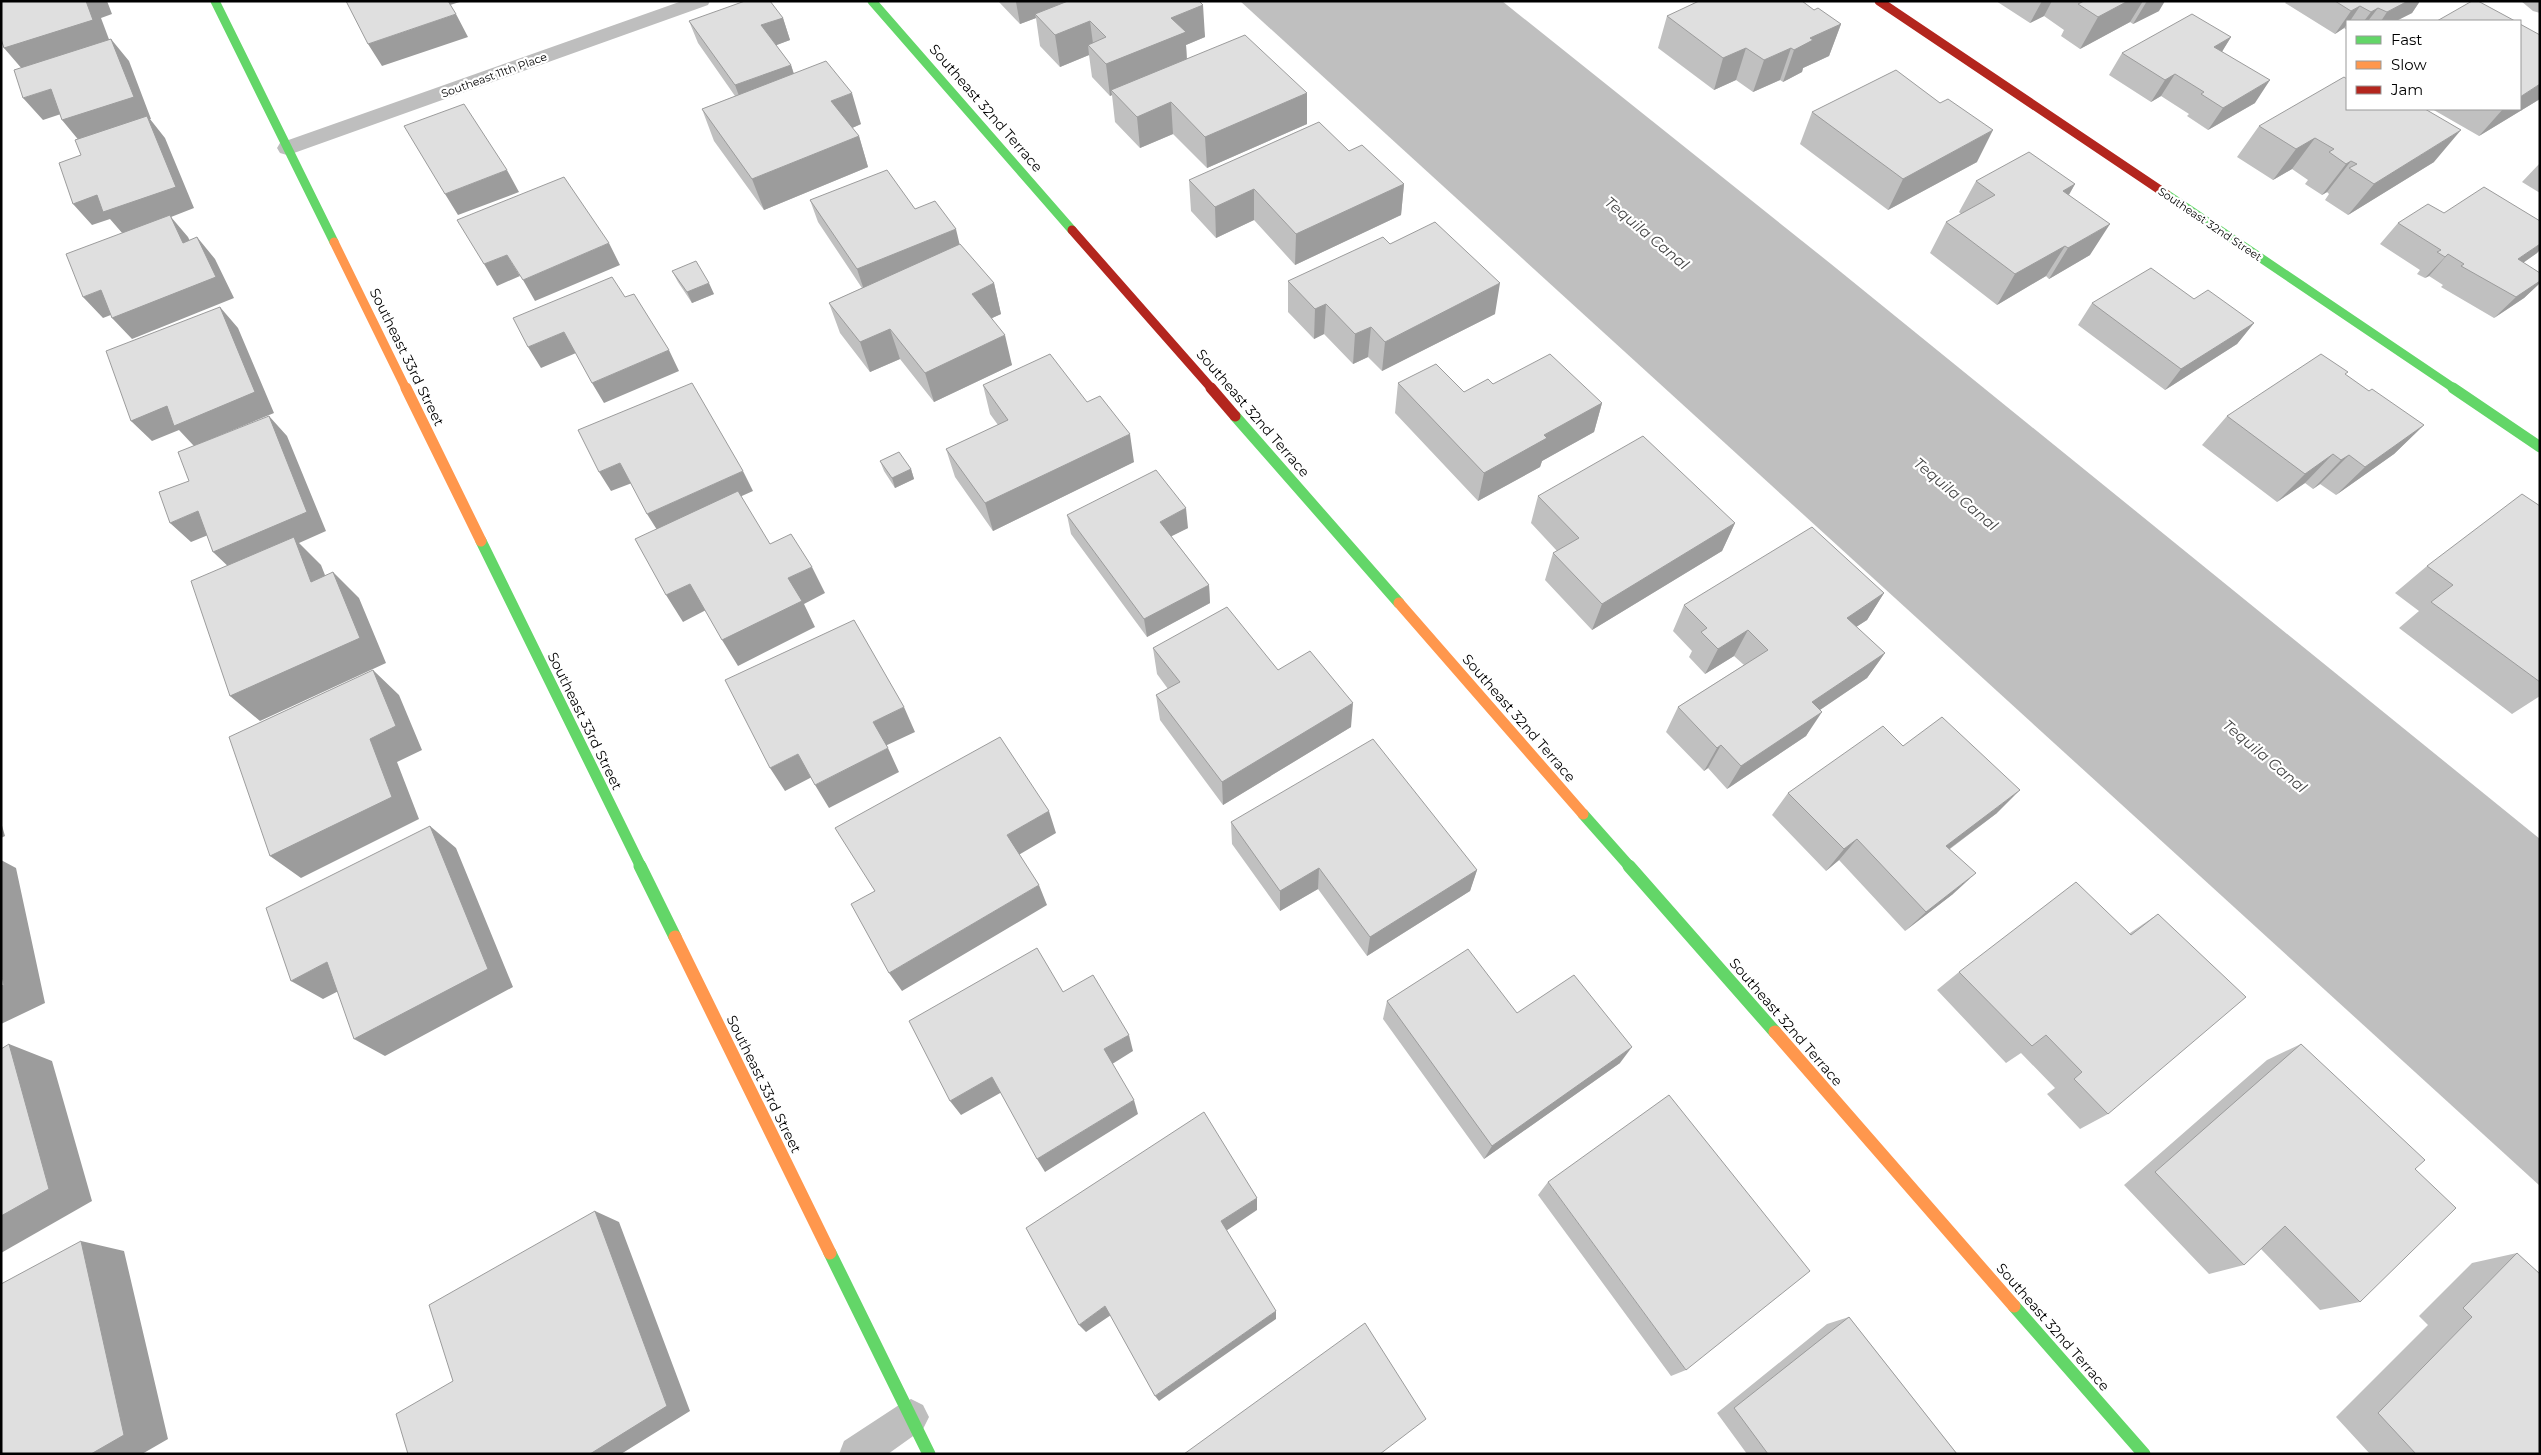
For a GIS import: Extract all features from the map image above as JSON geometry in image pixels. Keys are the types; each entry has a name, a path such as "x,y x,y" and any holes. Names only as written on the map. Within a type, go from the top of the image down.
{"street":[{"name":"Southeast 33rd Street","path":"214,1 929,1454"},
{"name":"Southeast 11th Place","path":"287,148 701,1"},
{"name":"Southeast 32nd Terrace","path":"872,1 2144,1454"},
{"name":"Southeast 32nd Street","path":"1879,1 2540,447"},
{"path":"2530,1 2540,6"},
{"path":"857,1454 911,1417"}],"water":[{"name":"Tequila Canal","path":"1240,1 1502,1 1831,264 2540,839 2540,1186"}],"building":[{"path":"1,1 86,1 93,20 4,48 1,39"},
{"path":"346,1 448,1 456,14 368,44"},
{"path":"745,1 770,1 783,18 761,25 791,65 735,85 689,21"},
{"path":"1068,1 1199,1 1203,5 1171,18 1186,32 1106,64 1088,45 1106,37 1090,21 1055,35 1035,14"},
{"path":"1699,1 1802,1 1814,10 1818,8 1841,24 1810,38 1813,40 1794,50 1791,48 1764,60 1746,48 1723,58 1667,16"},
{"path":"2084,1 2128,1 2098,17 2078,4"},
{"path":"2335,1 2408,1 2387,12 2378,8 2371,12 2360,6 2351,11"},
{"path":"2472,1 2478,1 2513,20 2439,20"},
{"path":"2192,14 2231,37 2214,47 2270,80 2223,108 2201,94 2204,92 2175,74 2165,80 2122,53"},
{"path":"2521,25 2540,35 2540,84 2521,96"},
{"path":"1245,35 1307,93 1205,137 1171,102 1137,117 1111,90"},
{"path":"111,39 134,97 62,120 51,89 23,98 14,70"},
{"path":"826,61 852,93 831,101 859,136 752,179 702,109"},
{"path":"1896,70 1940,103 1948,99 1993,130 1903,179 1812,112"},
{"path":"2344,77 2346,78 2346,110 2427,110 2461,130 2374,184 2349,168 2357,164 2351,161 2346,164 2329,152 2334,149 2315,138 2296,149 2259,126"},
{"path":"464,104 507,170 445,194 404,126"},
{"path":"147,116 176,187 103,212 97,195 73,204 59,163 81,155 75,140"},
{"path":"1319,122 1349,151 1362,145 1404,184 1296,234 1254,189 1215,207 1189,180"},
{"path":"2029,152 2075,184 2063,191 2110,224 2068,248 2065,246 2015,274 1946,222 1995,195 1976,181"},
{"path":"887,170 915,209 935,201 956,229 857,269 810,200"},
{"path":"564,177 609,243 523,280 507,255 484,264 457,220"},
{"path":"2484,187 2540,221 2540,244 2518,259 2540,273 2540,281 2516,297 2461,266 2464,264 2448,254 2445,257 2437,252 2441,250 2398,223 2428,204 2444,213"},
{"path":"170,215 183,243 197,237 216,277 112,318 101,290 83,297 66,254"},
{"path":"1435,222 1500,283 1385,342 1371,327 1355,334 1326,304 1315,309 1288,281 1383,237 1390,244"},
{"path":"960,244 994,283 972,294 1005,335 925,373 890,329 860,342 829,303"},
{"path":"696,261 709,283 687,292 672,271"},
{"path":"2151,268 2194,299 2208,290 2254,323 2181,369 2092,303"},
{"path":"612,277 625,297 634,294 669,350 592,383 564,332 528,347 513,318"},
{"path":"220,307 255,392 174,426 167,406 131,421 106,351"},
{"path":"1050,354 1087,402 1100,396 1130,434 985,503 946,449 1008,420 983,385"},
{"path":"1550,354 1602,403 1544,435 1547,438 1484,473 1398,383 1436,364 1464,392 1488,379 1493,384"},
{"path":"2321,354 2348,372 2345,374 2369,391 2372,389 2424,425 2365,467 2349,455 2341,460 2333,454 2305,474 2227,416"},
{"path":"692,383 743,471 647,514 620,463 599,472 578,430"},
{"path":"269,416 307,512 213,552 198,511 170,523 159,492 189,481 178,452"},
{"path":"1643,436 1735,523 1602,604 1553,553 1579,538 1538,496"},
{"path":"899,452 911,469 892,478 880,461"},
{"path":"1156,470 1186,508 1160,522 1209,585 1144,619 1067,515"},
{"path":"738,491 770,544 791,534 812,567 788,578 802,601 722,640 690,584 666,595 635,539"},
{"path":"2522,494 2540,506 2540,682 2431,602 2453,585 2427,566"},
{"path":"1812,527 1884,593 1847,618 1885,653 1812,702 1822,712 1741,766 1721,745 1717,748 1678,707 1768,650 1748,630 1718,649 1701,632 1707,628 1684,605"},
{"path":"294,537 311,582 333,572 360,638 230,696 191,581"},
{"path":"1227,607 1278,670 1310,651 1353,703 1222,782 1156,695 1180,682 1153,648"},
{"path":"854,620 904,707 873,722 888,748 815,785 798,754 770,768 725,680"},
{"path":"373,670 396,726 370,739 392,797 270,856 229,737"},
{"path":"1942,717 2020,790 1946,846 1976,873 1926,912 1857,839 1844,849 1788,793 1883,726 1903,746"},
{"path":"1000,737 1049,811 1007,835 1039,885 889,973 851,904 875,891 835,828"},
{"path":"1373,739 1477,870 1370,937 1319,868 1280,891 1231,822"},
{"path":"430,826 488,969 354,1039 327,962 291,981 266,908"},
{"path":"2076,882 2131,935 2158,914 2246,997 2108,1114 2074,1079 2082,1072 2046,1035 2032,1046 1959,972"},
{"path":"1037,948 1063,992 1093,975 1129,1035 1104,1049 1134,1100 1037,1159 992,1077 950,1101 909,1021"},
{"path":"1468,949 1517,1013 1574,975 1632,1047 1492,1146 1387,1001"},
{"path":"1,972 4,985 1,986"},
{"path":"9,1044 49,1189 1,1216 1,1049"},
{"path":"2301,1044 2425,1160 2415,1169 2456,1208 2360,1302 2285,1226 2244,1265 2155,1172"},
{"path":"1669,1095 1810,1271 1686,1370 1548,1182"},
{"path":"1204,1112 1257,1198 1221,1221 1276,1311 1155,1396 1105,1306 1079,1325 1026,1228"},
{"path":"595,1211 667,1406 590,1454 408,1454 396,1414 453,1381 429,1305"},
{"path":"81,1241 124,1435 91,1454 1,1454 1,1284"},
{"path":"2517,1253 2540,1274 2540,1454 2416,1454 2378,1413 2472,1317 2463,1308"},
{"path":"1849,1317 1957,1454 1768,1454 1734,1408"},
{"path":"1365,1323 1426,1419 1380,1454 1184,1454"}],"traffic: fast":[{"path":"215,1 334,242"},
{"path":"872,1 1072,230"},
{"path":"2166,194 2540,447"},
{"path":"1235,416 1399,603"},
{"path":"481,541 675,937"},
{"path":"1583,814 1775,1032"},
{"path":"830,1253 929,1454"},
{"path":"2014,1306 2144,1454"}],"traffic: slow":[{"path":"334,242 481,541"},
{"path":"1399,603 1583,814"},
{"path":"675,937 830,1253"},
{"path":"1775,1032 2014,1306"}],"traffic: jam":[{"path":"1879,1 2166,194"},
{"path":"1072,230 1235,416"}]}
